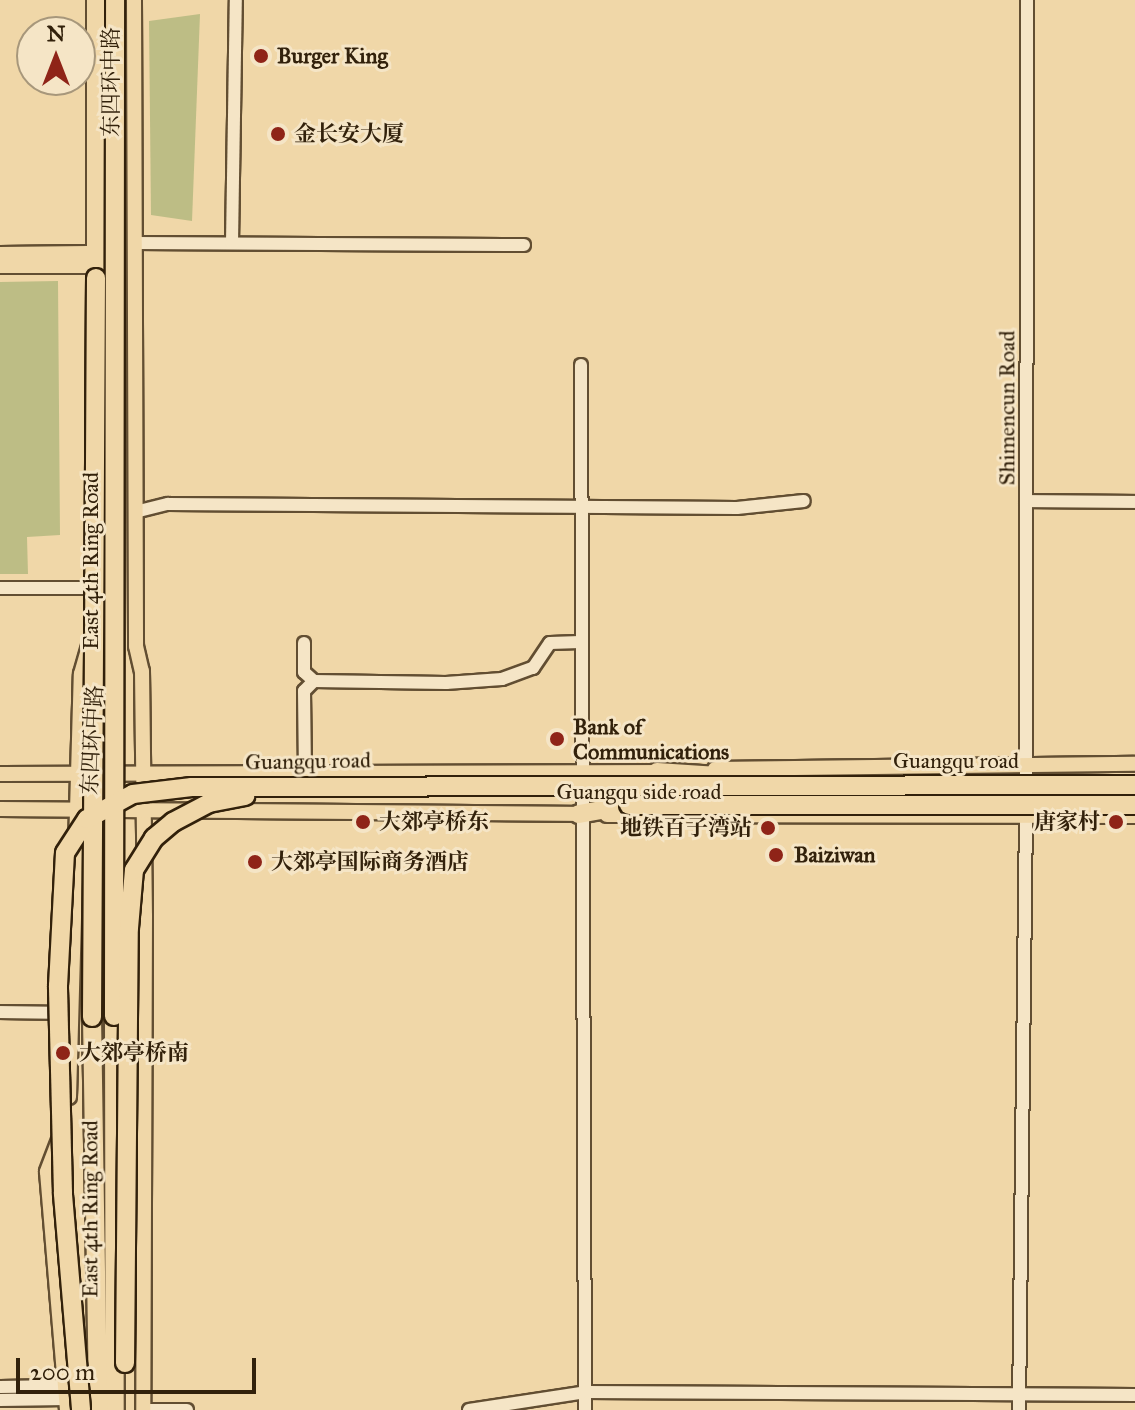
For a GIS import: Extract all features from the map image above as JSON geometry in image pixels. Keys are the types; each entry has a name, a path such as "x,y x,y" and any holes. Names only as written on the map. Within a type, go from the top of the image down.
{"highway":[{"name":"East 4th Ring Road","path":"96,0 92,1017 98,1410"},
{"name":"East 4th Ring Road","path":"117,1410 114,1016 118,0"},
{"path":"657,772 733,777 1135,774"},
{"name":"Guangqu road","path":"71,1403 58,986 65,853 87,819 133,794 192,787 1135,785"},
{"name":"Guangqu road","path":"117,1410 125,1363 129,928 134,870 154,838 173,822 232,796 1135,795"},
{"path":"579,814 629,805 1135,805"}],"main road":[{"name":"东四环中路","path":"104,0 100,617 112,694"},
{"name":"东四环中路","path":"112,813 112,694 120,616 118,0"},
{"name":"东四环中路","path":"134,0 136,646 142,671 143,773 143,1410"},
{"path":"0,254 88,260"},
{"path":"0,266 88,260"},
{"path":"120,616 136,646"},
{"path":"89,647 100,617"},
{"name":"东四环中路","path":"71,1403 47,1172 69,1113 81,674 89,647"},
{"name":"Guangqu side road","path":"143,773 580,774 1135,764"},
{"path":"0,774 143,773"},
{"path":"79,813 112,790 283,788 298,784 305,773"},
{"path":"202,789 244,774"},
{"path":"0,809 143,812"},
{"name":"Guangqu side road","path":"143,812 1135,816"}],"street":[{"name":"东四环中路","path":"89,647 90,0"},
{"path":"232,243 236,0"},
{"name":"Shimencun Road","path":"1019,1410 1026,817 1027,0"},
{"path":"135,243 524,245"},
{"path":"581,365 579,814 585,1410"},
{"path":"135,512 168,504 580,504 737,508 804,501"},
{"path":"1026,501 1135,502"},
{"path":"0,588 89,588"},
{"path":"304,643 304,672 314,681 502,679 533,668 550,643 580,642"},
{"path":"305,773 304,691 314,681"},
{"path":"1107,765 1088,791 1091,801 1108,816"},
{"path":"941,817 955,800 954,781 944,766"},
{"path":"0,1012 71,1013"},
{"path":"0,1387 71,1403"},
{"path":"469,1410 586,1392 1135,1395"},
{"path":"0,1400 71,1403"},
{"path":"143,1410 187,1410"}],"green space":[{"path":"200,14 192,221 151,215 149,21"},
{"path":"58,281 60,535 27,537 28,574 0,574 0,282"}],"place":[{"name":"Burger King","path":"261,56"},
{"name":"金长安大厦","path":"278,134"},
{"name":"Bank of Communications","path":"557,739"},
{"name":"大郊亭桥东","path":"363,822"},
{"name":"唐家村","path":"1116,822"},
{"name":"地铁百子湾站","path":"768,828"},
{"name":"Baiziwan","path":"776,855"},
{"name":"大郊亭国际商务酒店","path":"255,862"},
{"name":"大郊亭桥南","path":"63,1053"}]}
